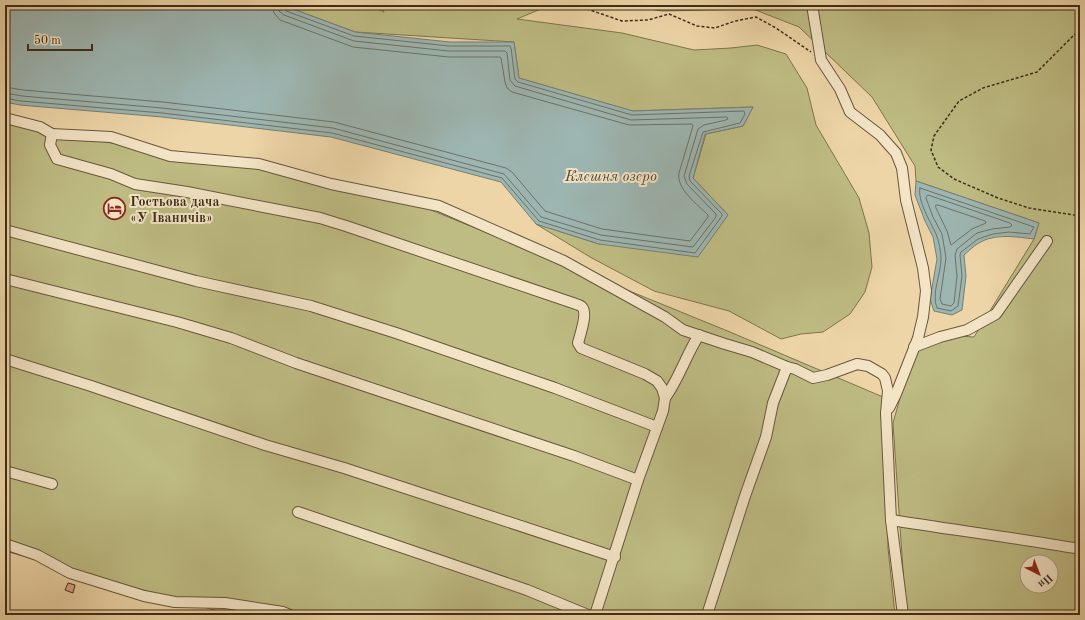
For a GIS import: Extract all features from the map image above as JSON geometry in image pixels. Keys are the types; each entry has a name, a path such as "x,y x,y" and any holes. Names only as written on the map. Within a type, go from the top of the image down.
{"street":[{"path":"812,5 821,60 840,89 850,112 880,135 896,153 902,168 903,184 926,290 923,317 918,338 896,394 886,413"},
{"path":"5,118 40,127 52,134 111,137 170,156 259,164 331,184 439,206 564,261 665,317 683,330 752,352 795,369 813,378 827,375 857,364 868,366 882,374 885,378 888,391 886,413 891,520 903,615"},
{"path":"52,134 50,145 57,159 111,174 135,184 187,192 320,218 576,304 582,307 584,312 578,343 581,348 645,374 657,380 662,388 665,398 663,411 638,480 615,557 589,615 527,590 298,512"},
{"path":"5,230 196,281 312,306 548,386 657,427"},
{"path":"914,347 940,337 967,330 996,314 1047,241"},
{"path":"5,279 177,322 231,338 296,363 574,456 638,480"},
{"path":"665,398 672,388 690,350 699,335"},
{"path":"5,360 90,386 265,445 344,468 615,557"},
{"path":"707,615 766,436 774,403 787,367"},
{"path":"5,471 52,484"},
{"path":"891,520 943,529 1033,540 1080,548"},
{"path":"5,544 37,555 70,573 144,596 175,602 225,603 283,612 290,615"}],"path":[{"path":"542,5 587,9 622,21 648,20 669,14 697,26 715,28 735,21 756,17 776,28 821,60"},
{"path":"1080,29 1037,72 983,88 959,101 934,136 931,150 938,167 954,179 998,198 1029,208 1080,216"}],"shaded area":[{"path":"282,5 368,5 384,12 381,5 550,5 517,19 622,33 694,50 757,45 786,54 807,88 816,125 859,198 869,233 872,267 865,292 850,314 823,332 801,334 781,339 729,311 654,291 590,257 536,224 599,244 728,215 693,178 706,134 743,126 753,107 632,111 519,78 514,42 355,32"},
{"path":"625,5 1080,5 1080,615 906,615 893,423 913,352 955,336 974,337 1034,239 1039,223 916,181 915,166 872,97 799,27 753,9 662,11"},
{"path":"5,123 25,128 382,190 730,332 883,397 888,548 895,615 232,615 5,551"}],"water":[{"name":"Клешня озеро","path":"5,5 282,5 355,32 450,42 514,42 519,78 633,111 753,107 743,126 705,134 693,178 728,215 698,257 599,244 536,224 501,182 331,137 162,117 20,105 5,102"},
{"path":"916,181 1039,223 1034,239 1006,236 992,238 977,244 964,255 966,276 962,310 952,315 934,311 930,299 937,259 933,237 915,195"}],"building":[{"path":"68,583 75,585 73,593 65,590"}],"place":[{"name":"Гостьова дача «У Іваничів»","path":"114,209"}]}
